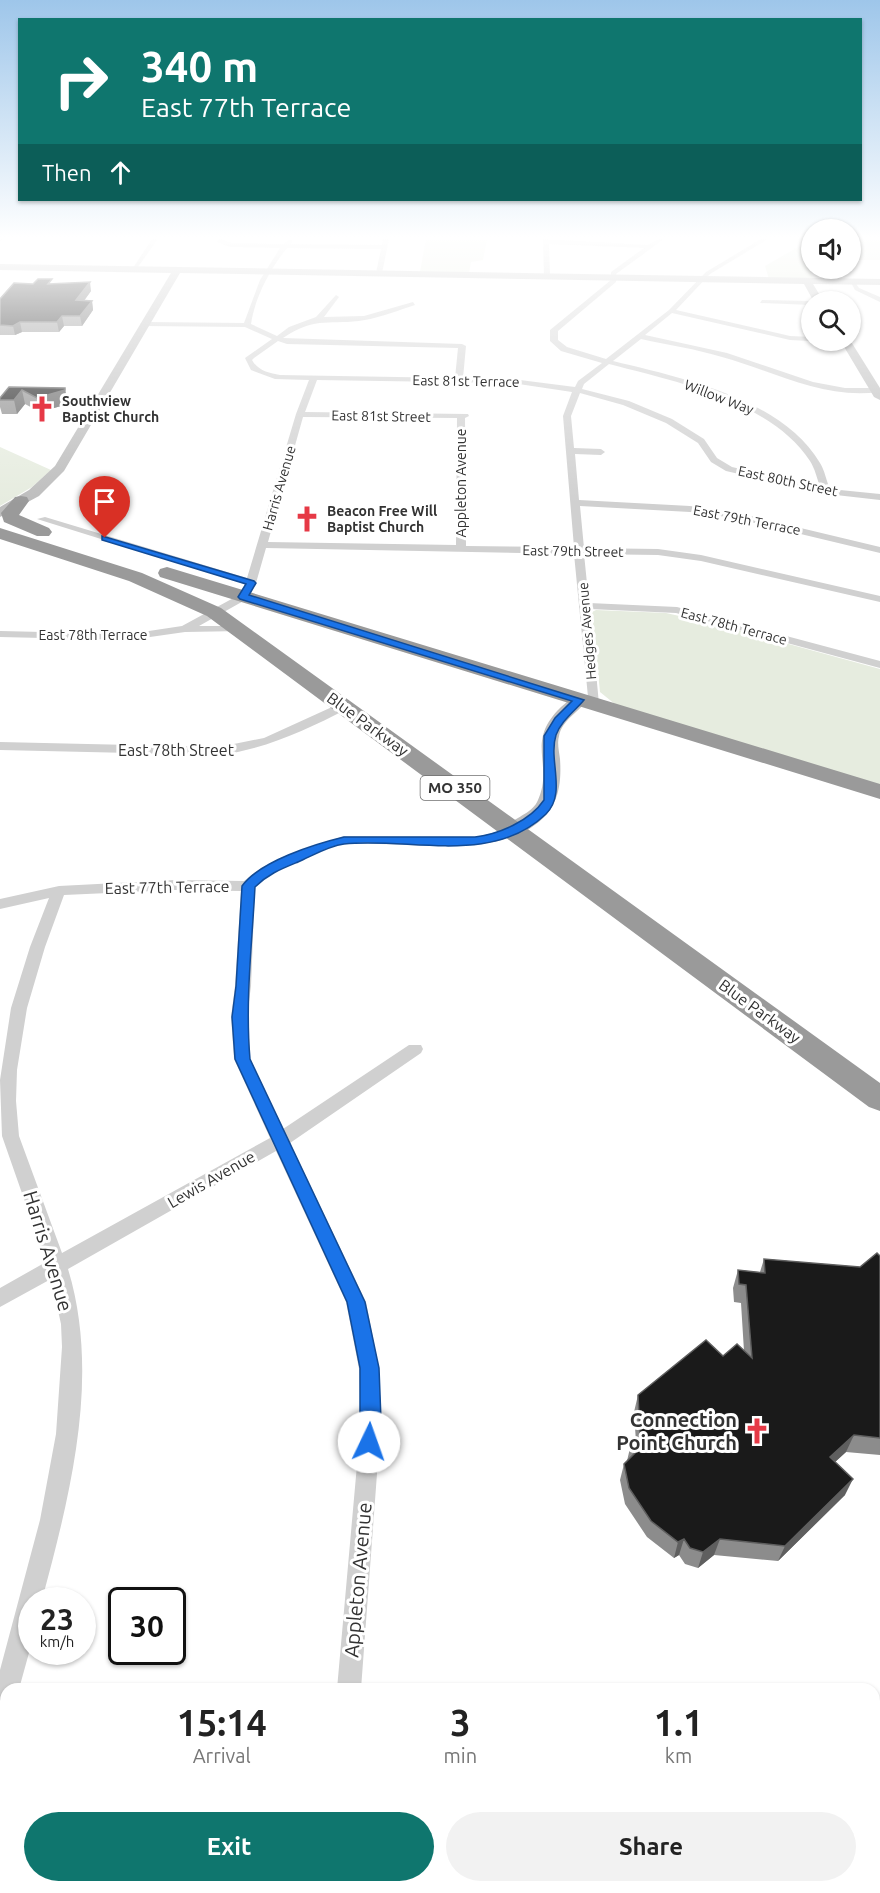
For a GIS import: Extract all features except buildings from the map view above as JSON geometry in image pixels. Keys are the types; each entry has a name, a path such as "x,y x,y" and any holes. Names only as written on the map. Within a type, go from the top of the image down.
{"highway":[{"path":"0,512 21,501"},
{"path":"21,501 9,513 10,518 57,540"},
{"path":"0,523 247,590 586,702 880,792"},
{"name":"Blue Parkway","path":"0,533 128,573 182,595 214,612 880,1099"}],"street":[{"path":"21,501 41,487 60,468 142,327"},
{"path":"252,327 275,339 287,342 462,346 459,381"},
{"path":"275,339 296,327"},
{"name":"Willow Way","path":"560,327 553,333 554,340 564,349 700,387 759,412 784,428 804,446 818,465 827,491"},
{"name":"Hedges Avenue","path":"586,702 586,606 567,416 576,390 581,383 650,327"},
{"path":"743,327 801,339"},
{"path":"639,336 724,355 811,384 878,394"},
{"name":"East 81st Terrace","path":"275,339 251,356 248,360 250,366 258,371 283,377 527,382 576,390"},
{"path":"852,351 878,394"},
{"name":"Harris Avenue","path":"247,590 300,414 314,378"},
{"name":"East 80th Street","path":"576,390 626,403 669,421 701,441 714,460 729,469 827,491 880,497"},
{"name":"East 81st Street","path":"300,414 463,416"},
{"name":"Appleton Avenue","path":"461,549 463,416"},
{"path":"571,451 601,452"},
{"name":"East 79th Terrace","path":"576,503 690,509 734,515 880,550"},
{"path":"42,519 247,590"},
{"name":"East 79th Street","path":"262,545 687,555 880,599"},
{"name":"East 78th Terrace","path":"185,630 247,590"},
{"name":"East 78th Terrace","path":"586,606 650,607 677,610 880,665"},
{"name":"East 78th Terrace","path":"0,634 129,637 185,630 238,629"},
{"path":"513,830 538,815 550,800 550,736 559,721 586,702"},
{"name":"East 78th Street","path":"0,746 150,751 244,749 288,733 344,706"},
{"name":"East 77th Terrace","path":"0,904 59,891 175,885 248,886 262,873 344,840 475,841 495,838 513,830"},
{"name":"Appleton Avenue","path":"248,886 243,986 239,1017 242,1059 356,1302 369,1368 371,1420 349,1683"},
{"name":"Harris Avenue","path":"9,1683 69,1435 72,1346 66,1304 56,1267 9,1130 3,1078 8,1044 25,980 59,891"},
{"name":"Lewis Avenue","path":"0,1298 279,1141 415,1049"}],"shaded area":[{"path":"0,447 51,470 32,487 0,506"},
{"path":"596,610 666,613 880,669 880,785 616,705 600,692 592,612"}],"place":[{"name":"Southview Baptist Church","path":"42,409"},
{"name":"Beacon Free Will Baptist Church","path":"307,519"},
{"name":"Connection Point Church","path":"757,1431"}],"route":[{"path":"105,538 251,583 243,597 579,700 559,721 550,736 552,788 550,800 532,819 513,830 495,838 475,841 344,840 262,873 255,877 248,886 243,986 239,1017 242,1059 356,1302 369,1368 371,1420 369,1442"}]}
